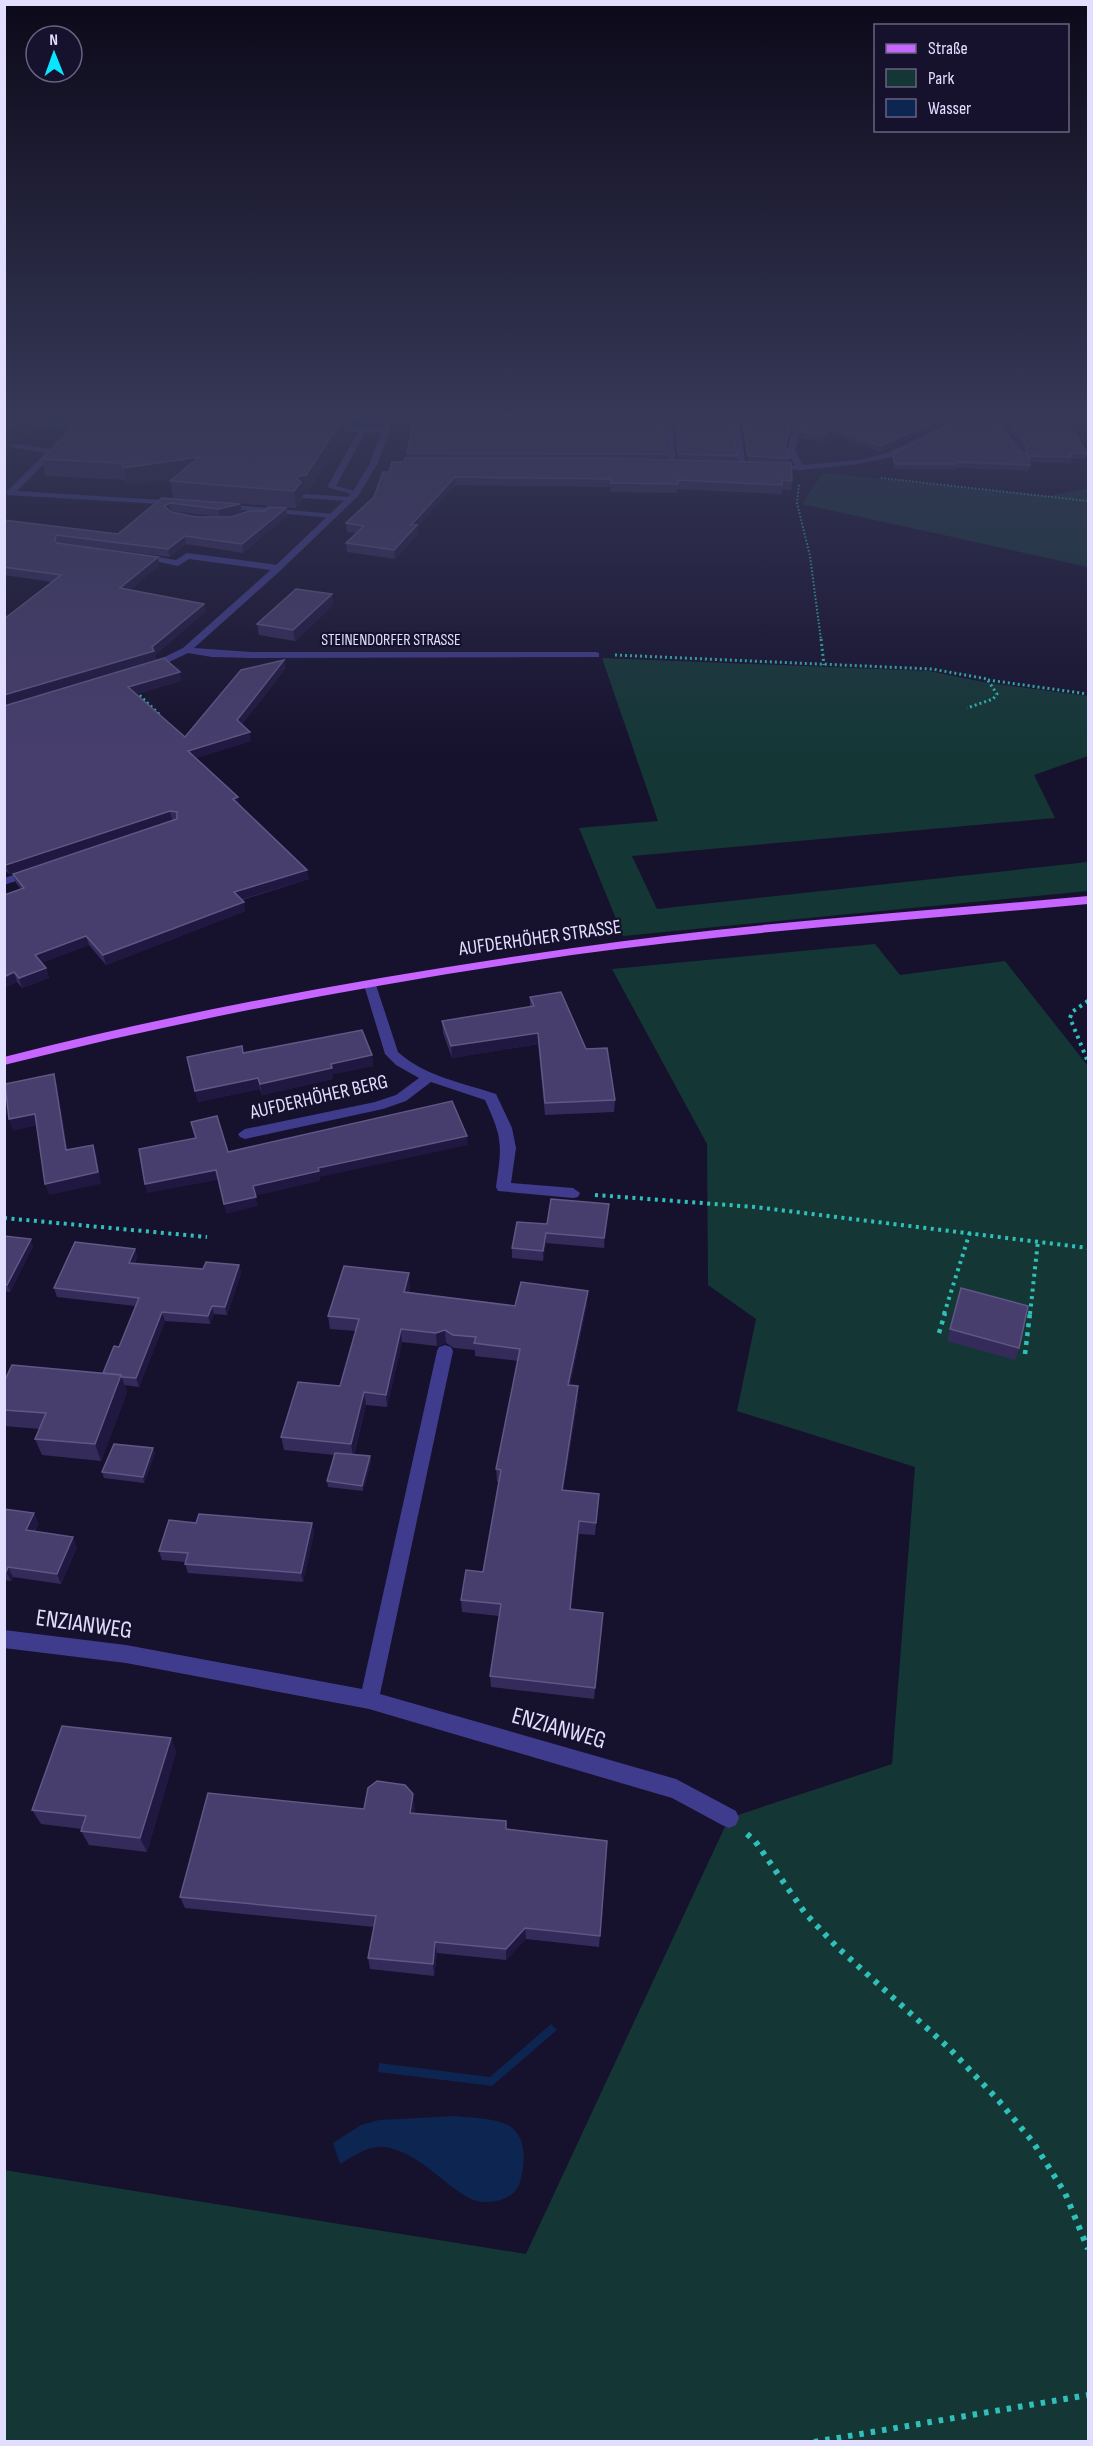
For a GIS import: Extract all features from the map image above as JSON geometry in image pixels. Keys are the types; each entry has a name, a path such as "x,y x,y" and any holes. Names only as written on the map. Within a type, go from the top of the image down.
{"main road":[{"name":"AUFDERHÖHER STRASSE","path":"4,1061 122,1031 369,985 574,951 736,933 1089,900"}],"street":[{"path":"121,676 160,664 186,650 321,527"},
{"path":"132,556 178,563 187,556 278,568"},
{"name":"STEINENDORFER STRASSE","path":"186,650 242,655 596,655"},
{"path":"4,882 42,869"},
{"name":"AUFDERHÖHER BERG","path":"369,985 392,1054 402,1064 491,1096 505,1128 509,1148 503,1187 573,1193"},
{"name":"AUFDERHÖHER BERG","path":"245,1134 386,1103 402,1098 431,1076"},
{"path":"369,1700 445,1351"},
{"name":"ENZIANWEG","path":"4,1639 126,1654 369,1700 676,1789 729,1818"}],"path":[{"path":"803,527 810,555 824,665"},
{"path":"596,655 932,669 1089,694"},
{"path":"121,676 164,720"},
{"path":"967,708 993,699 997,694 987,679"},
{"path":"1089,1001 1072,1012 1070,1018 1089,1062"},
{"path":"573,1193 756,1207 1089,1248"},
{"path":"4,1218 207,1237"},
{"path":"939,1334 954,1278 970,1232"},
{"path":"1024,1354 1038,1241"},
{"path":"729,1818 755,1841 805,1913 836,1946 950,2049 999,2101 1033,2142 1065,2193 1089,2249"},
{"path":"814,2442 1089,2395"}],"green space":[{"path":"907,527 1088,527 1088,567"},
{"path":"602,658 929,671 983,682 1088,696 1088,756 1034,775 1055,818 632,856 657,909 1088,862 1088,891 623,936 579,828 658,821"},
{"path":"875,944 900,975 1005,961 1088,1066 1088,2441 5,2441 4,2170 526,2254 729,1818 892,1764 915,1467 737,1411 756,1319 708,1285 707,1144 612,969"}],"water":[{"path":"551,2024 557,2030 492,2086 378,2072 379,2063 490,2077"},
{"path":"456,2116 500,2122 513,2129 518,2135 522,2142 524,2160 519,2185 511,2195 491,2202 471,2199 413,2157 390,2148 370,2148 340,2164 333,2143 361,2125 379,2120"}],"building":[{"path":"4,527 62,527 118,534 126,527 263,527 242,544 185,536 168,549 56,535 57,543 158,557 120,588 204,604 152,647 154,651 4,695 4,619 61,575 4,567"},
{"path":"363,527 415,527 394,550 346,543"},
{"path":"296,589 332,594 293,630 257,624"},
{"path":"164,658 180,672 128,687 185,737 241,670 284,660 237,720 250,732 188,751 238,797 233,799 307,870 234,892 244,902 103,955 86,936 35,955 46,968 19,978 14,972 4,977 4,895 24,888 13,874 177,819 177,812 170,811 6,865 4,863 4,706"},
{"path":"561,992 586,1049 607,1048 615,1100 545,1103 538,1033 451,1046 442,1021 534,1006 530,997"},
{"path":"362,1030 372,1055 331,1064 332,1068 260,1084 258,1078 195,1091 187,1057 242,1046 243,1053"},
{"path":"54,1074 66,1150 93,1145 98,1172 45,1184 35,1114 9,1119 5,1084"},
{"path":"452,1101 467,1136 318,1168 319,1171 253,1186 256,1197 224,1204 216,1170 145,1184 139,1149 196,1138 191,1122 217,1116 228,1152"},
{"path":"551,1199 609,1204 604,1238 546,1233 543,1251 512,1248 517,1222 547,1224"},
{"path":"4,1236 31,1239 7,1285 4,1284"},
{"path":"75,1242 135,1249 129,1263 203,1269 206,1262 239,1265 225,1307 212,1306 208,1316 162,1312 136,1378 122,1377 103,1373 114,1346 119,1347 139,1298 54,1288"},
{"path":"344,1266 409,1273 404,1292 515,1306 521,1282 588,1291 568,1385 578,1386 562,1490 599,1494 596,1523 579,1521 570,1609 603,1613 595,1688 490,1676 501,1604 461,1600 466,1570 483,1572 501,1470 496,1469 520,1349 474,1343 476,1337 453,1335 445,1330 436,1333 401,1329 386,1395 364,1392 351,1444 281,1437 298,1382 340,1386 359,1319 328,1316"},
{"path":"961,1288 1028,1306 1019,1348 950,1329"},
{"path":"12,1365 121,1375 95,1444 35,1439 46,1413 4,1410 4,1382"},
{"path":"114,1444 153,1448 143,1477 102,1472"},
{"path":"335,1453 370,1456 362,1486 327,1481"},
{"path":"4,1509 34,1513 26,1530 73,1537 57,1574 8,1567 6,1572 4,1571"},
{"path":"199,1514 312,1523 301,1573 185,1564 188,1553 159,1551 169,1520 196,1523"},
{"path":"62,1726 171,1738 140,1838 81,1831 86,1816 32,1810"},
{"path":"377,1781 405,1785 413,1794 410,1813 506,1821 506,1829 607,1841 600,1936 525,1928 506,1949 435,1942 433,1964 368,1958 376,1916 180,1897 208,1793 364,1809 368,1788"}]}
